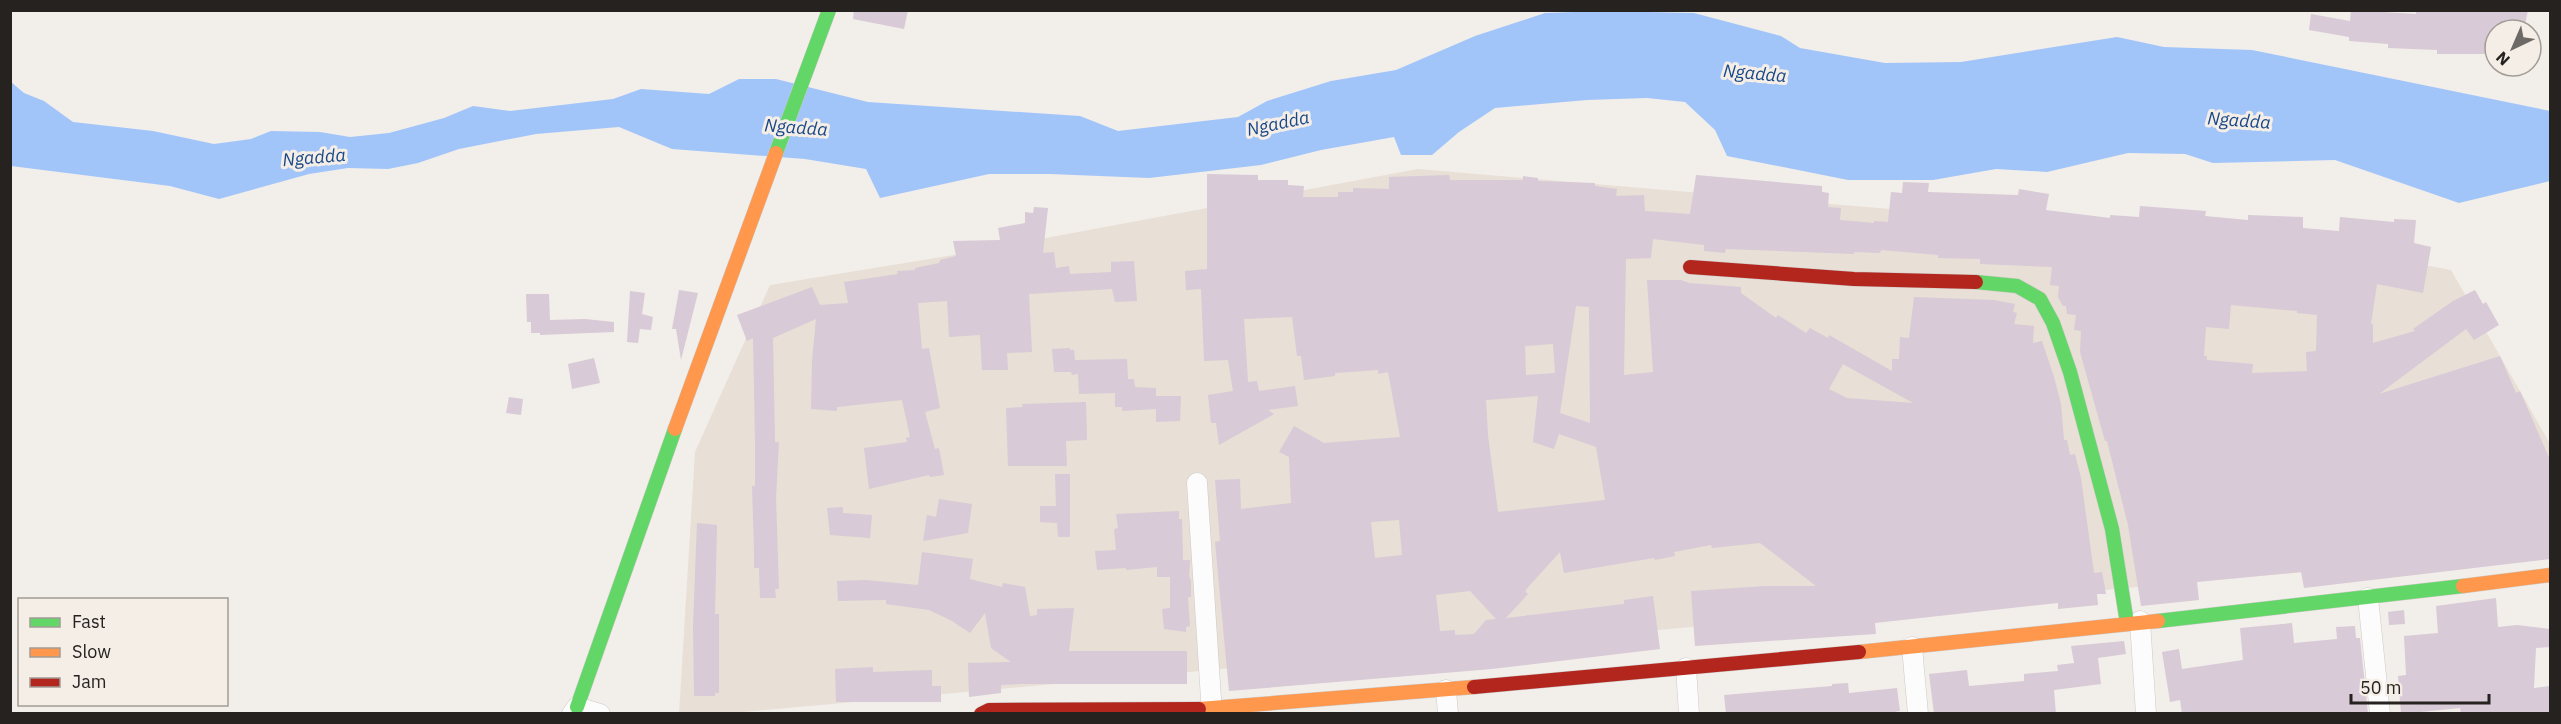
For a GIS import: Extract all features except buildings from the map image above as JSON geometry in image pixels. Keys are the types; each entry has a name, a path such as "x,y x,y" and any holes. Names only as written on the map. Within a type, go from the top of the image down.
{"street":[{"path":"600,714 574,710 658,474 829,10"},
{"path":"1690,267 1854,279 2017,285 2040,298 2053,323 2070,372 2112,529 2133,622 2146,714"},
{"path":"1197,483 1211,711"},
{"path":"981,714 989,710 1211,711 1912,647 2368,598 2550,575"},
{"path":"2368,598 2380,714"},
{"path":"1912,647 1918,714"},
{"path":"1686,668 1689,714"},
{"path":"1446,690 1448,714"}],"shaded area":[{"path":"1418,169 2313,245 2451,270 2549,442 2550,550 731,713 679,714 695,452 770,285 954,255"}],"water":[{"name":"Ngadda","path":"1603,11 1694,13 1781,36 1800,48 1885,63 1961,62 2117,37 2164,47 2252,50 2550,111 2550,181 2459,203 2335,160 2213,163 2185,154 2128,153 2047,172 1996,169 1933,180 1848,180 1727,156 1715,130 1685,102 1647,98 1587,100 1495,108 1459,132 1432,155 1401,155 1394,137 1321,150 1261,165 1149,178 989,174 880,198 866,169 805,159 672,149 619,127 536,134 459,149 418,163 388,169 348,168 309,174 219,199 170,186 11,166 11,82 24,93 44,101 73,122 153,131 214,144 251,139 271,131 320,132 350,137 389,133 444,118 473,106 510,111 613,99 641,89 709,94 739,79 776,79 868,102 1080,116 1118,131 1238,117 1267,101 1331,81 1396,70 1475,36 1545,13"}],"traffic: fast":[{"path":"776,153 829,10"},
{"path":"1976,282 2017,286 2040,299 2053,323 2070,372 2112,529 2127,623"},
{"path":"577,707 675,429"},
{"path":"2158,621 2463,586"}],"traffic: slow":[{"path":"675,429 776,153"},
{"path":"2463,586 2550,575"},
{"path":"1859,652 2158,621"},
{"path":"1199,709 1474,687"}],"traffic: jam":[{"path":"1690,267 1854,279 1976,282"},
{"path":"1474,687 1859,652"},
{"path":"981,714 989,710 1199,709"}]}
